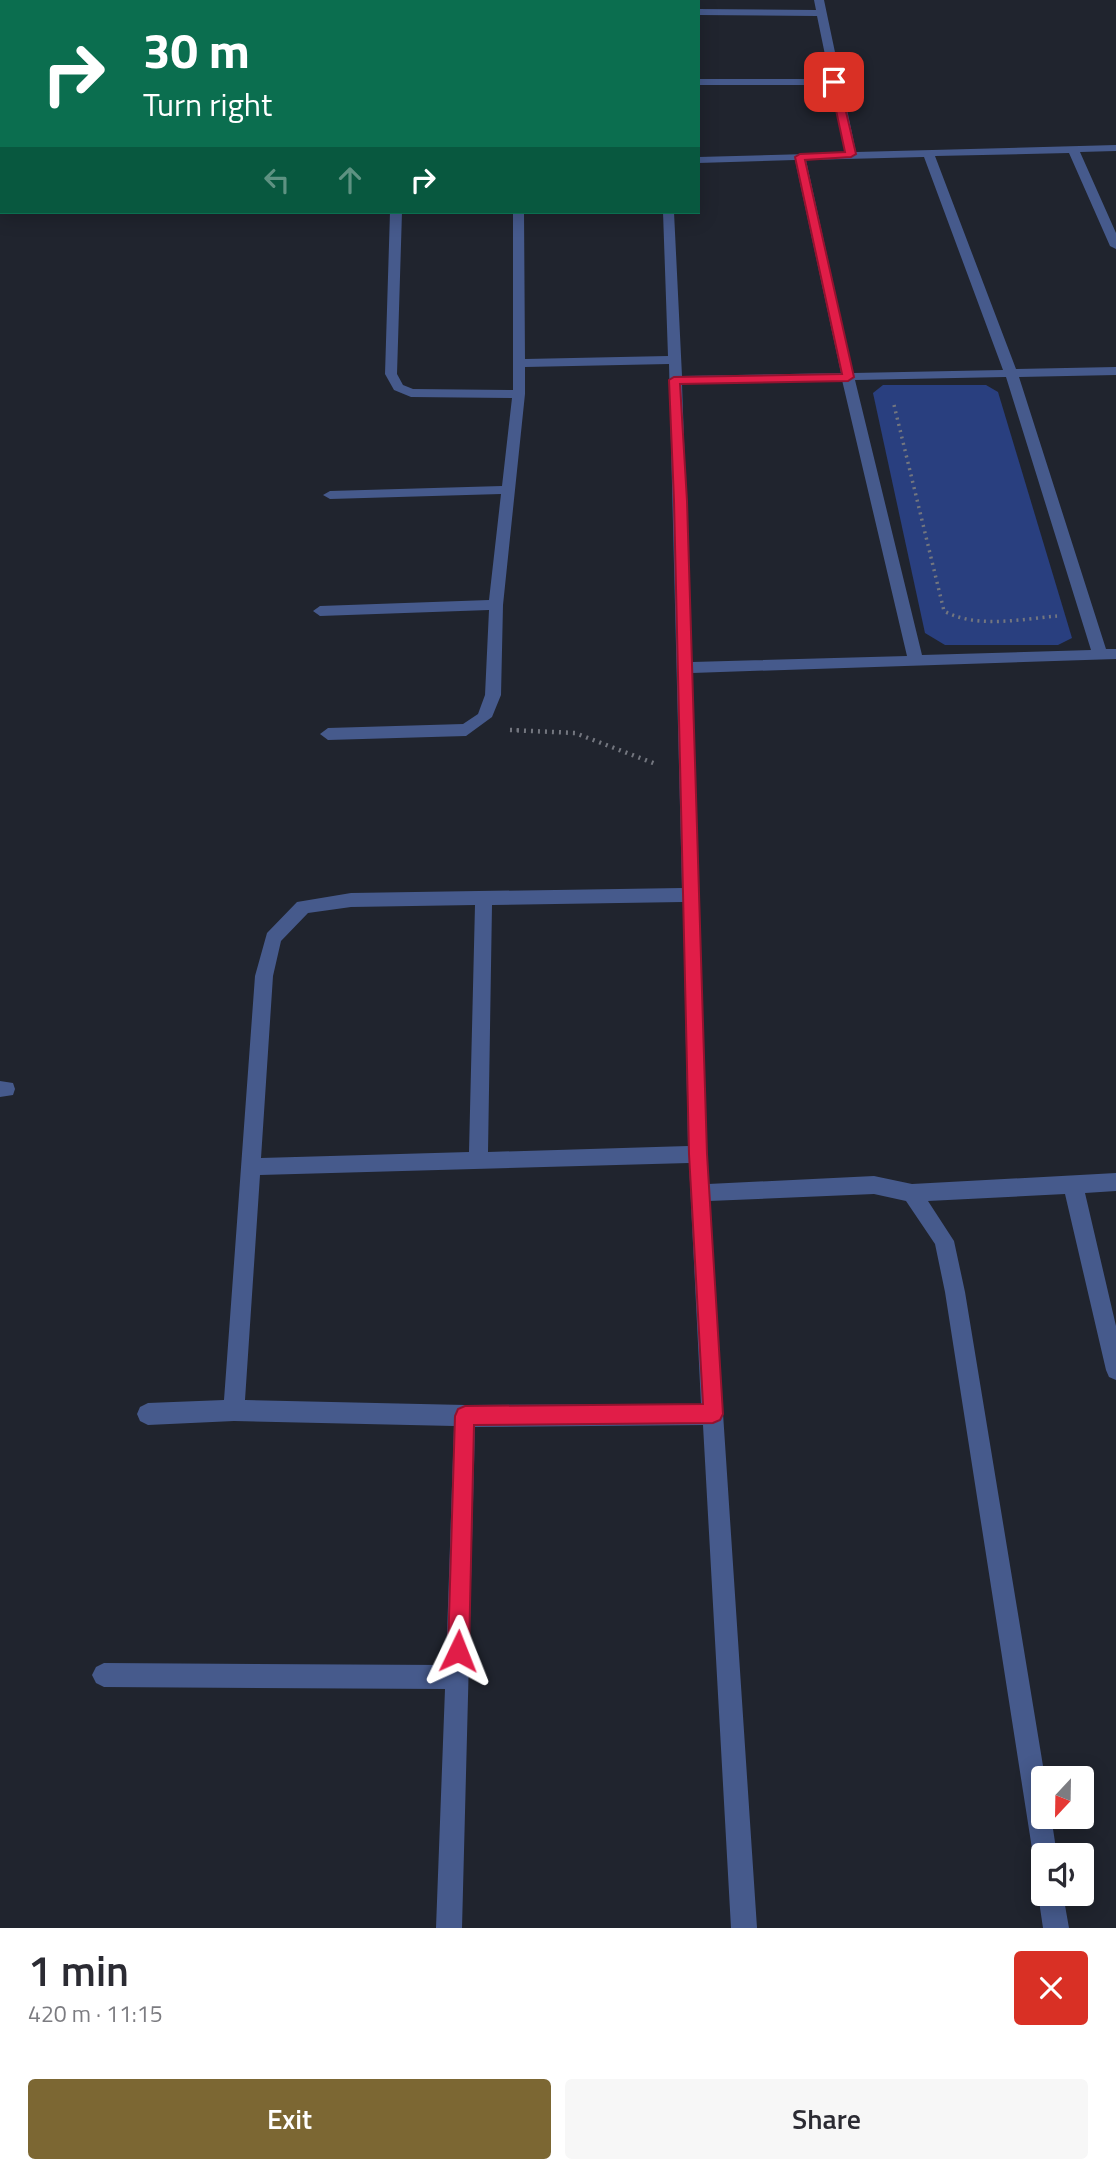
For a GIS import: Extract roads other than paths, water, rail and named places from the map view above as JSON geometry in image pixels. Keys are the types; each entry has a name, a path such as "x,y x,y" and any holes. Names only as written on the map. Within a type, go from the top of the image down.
{"street":[{"path":"819,0 851,154"},
{"path":"700,12 821,13"},
{"path":"700,82 834,82"},
{"path":"700,160 1116,148"},
{"path":"1073,149 1116,246"},
{"path":"928,152 1010,371 1100,654"},
{"path":"800,157 848,377 916,661"},
{"path":"396,214 390,374 398,387 411,393 519,394"},
{"path":"328,734 466,730 484,717 493,695 496,605 519,394 518,214"},
{"path":"669,214 676,360 674,380 680,501 699,1192 744,1928"},
{"path":"520,363 676,360"},
{"path":"674,380 1010,371 1116,371"},
{"path":"330,495 507,489"},
{"path":"320,611 496,605"},
{"path":"683,668 1116,654"},
{"path":"234,1410 264,976 272,938 303,907 351,900 690,895"},
{"path":"478,1162 484,900"},
{"path":"252,1167 698,1154"},
{"path":"699,1192 874,1185 912,1193 1116,1182"},
{"path":"1073,1185 1116,1370"},
{"path":"912,1193 944,1241 955,1292 1043,1843"},
{"path":"148,1414 234,1410 465,1416 713,1414"},
{"path":"449,1928 465,1416"},
{"path":"104,1675 457,1677"},
{"path":"1053,1906 1056,1928"}]}
